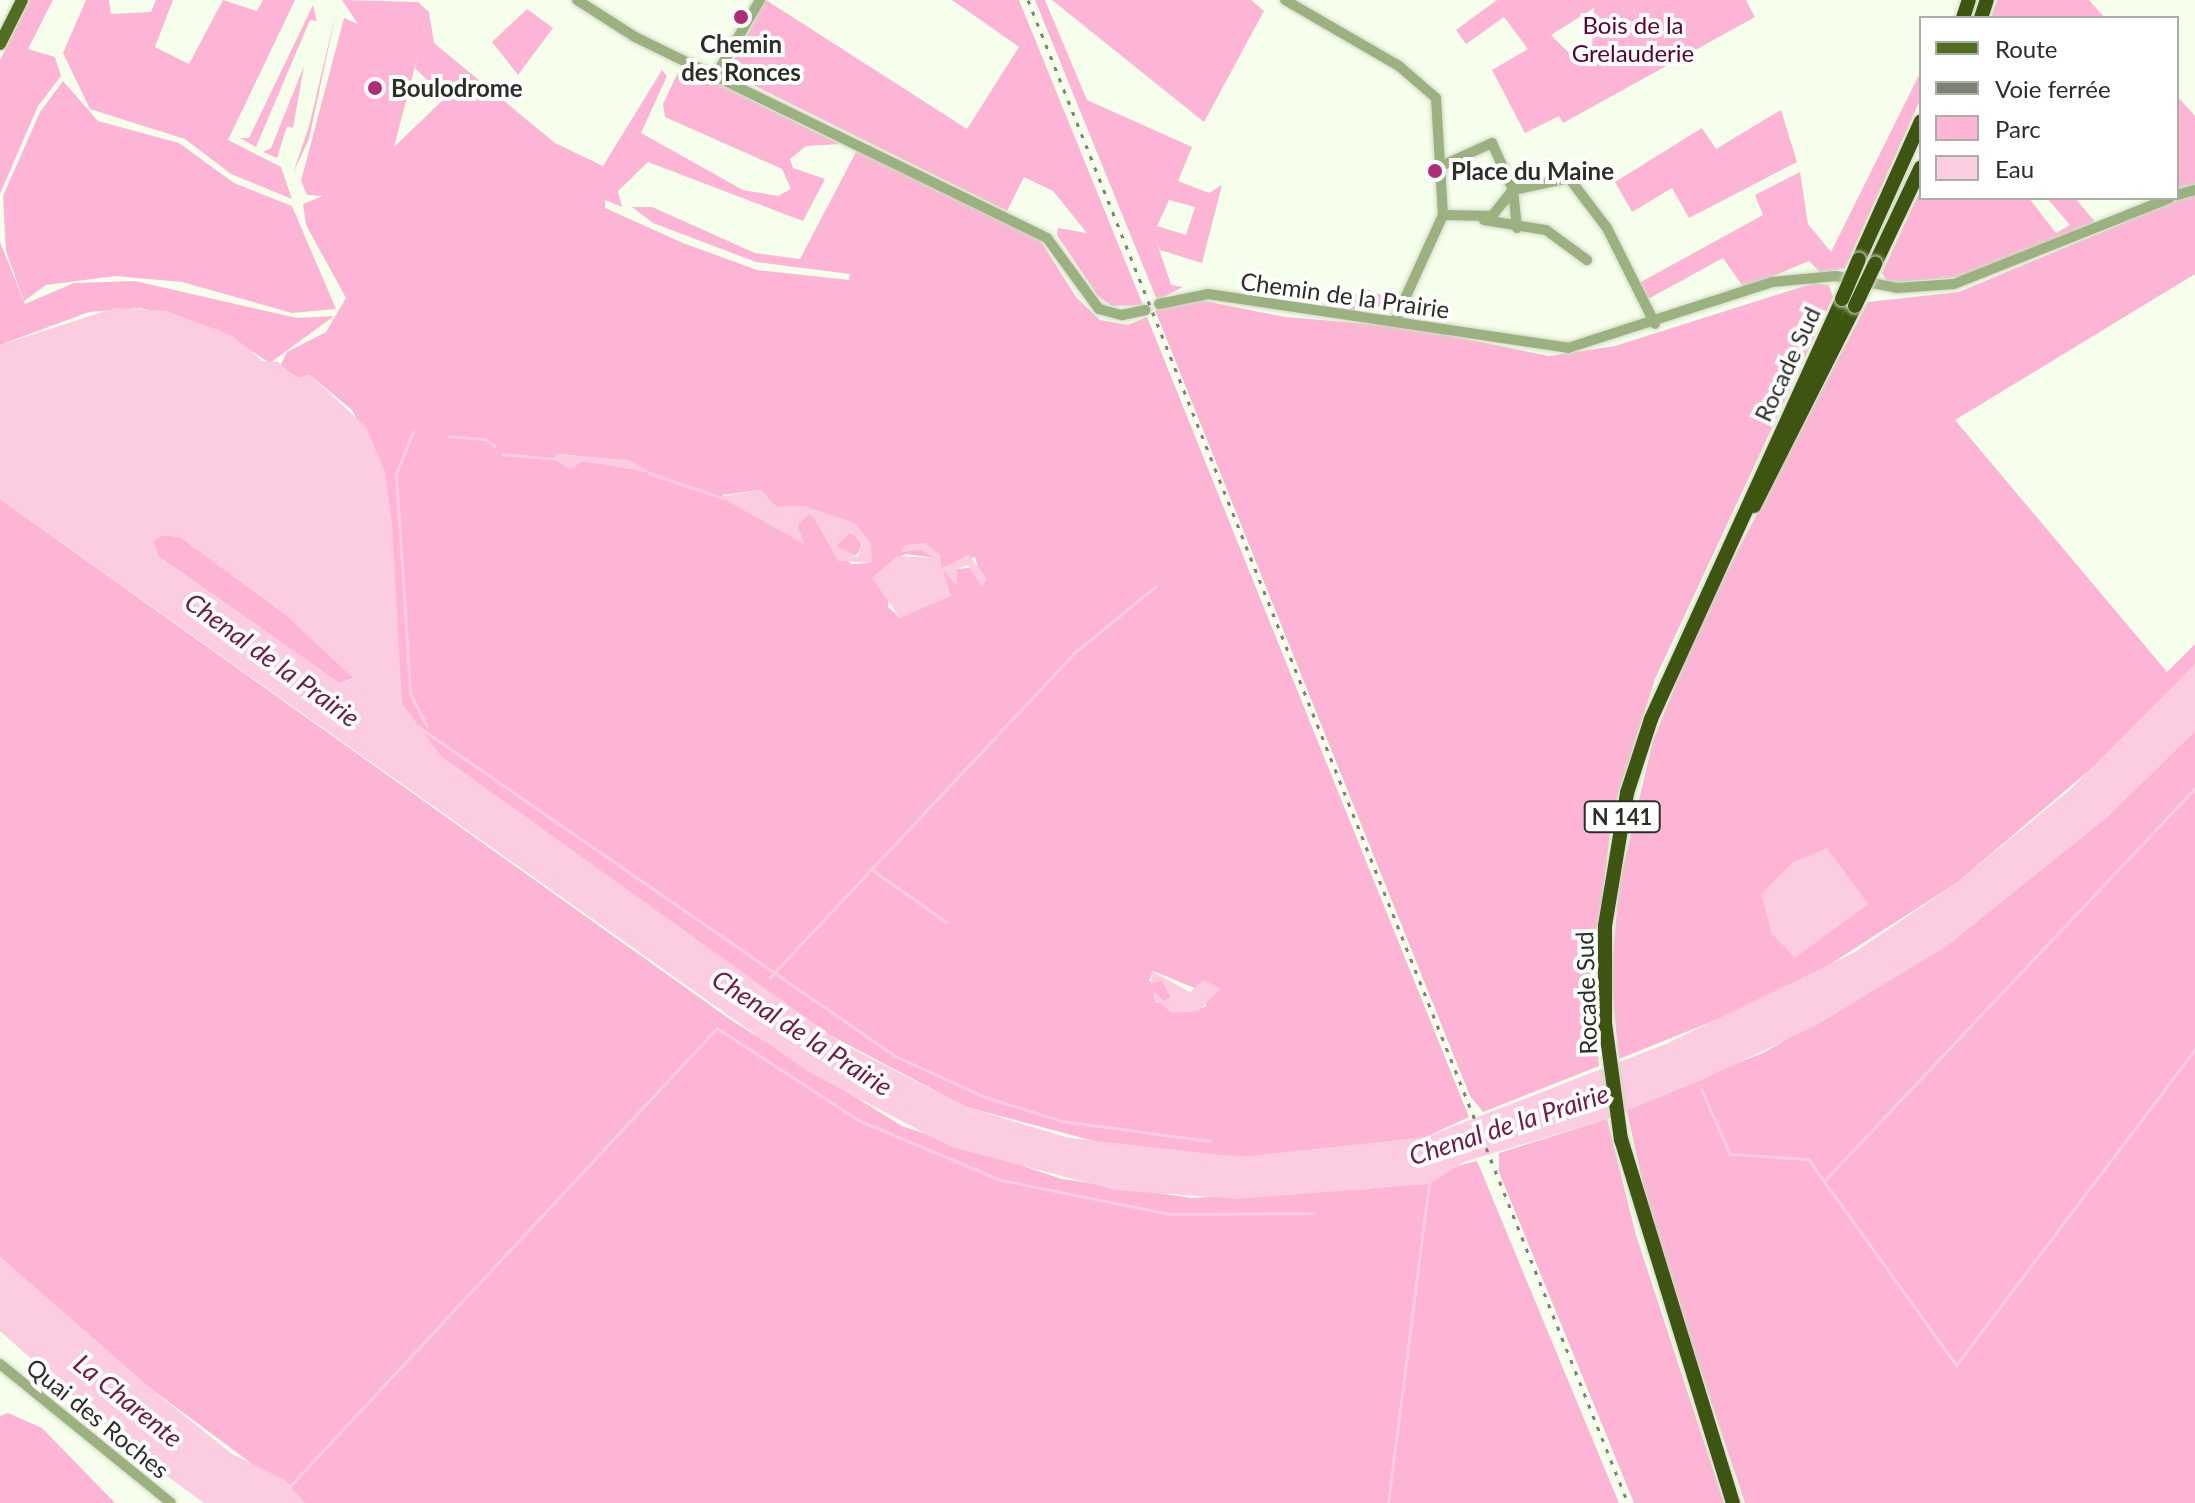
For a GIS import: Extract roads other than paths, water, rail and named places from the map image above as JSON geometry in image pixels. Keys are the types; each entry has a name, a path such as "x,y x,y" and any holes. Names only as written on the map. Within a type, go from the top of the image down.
{"highway":[{"name":"N 141","path":"1848,303 1859,259 1919,125"},
{"name":"N 141","path":"1848,303 1875,264 1919,171"},
{"name":"Rocade Sud","path":"1733,1503 1621,1140 1605,1023 1605,926 1627,793 1690,622 1848,303"}],"main road":[{"path":"0,26 13,0"},
{"path":"0,44 22,0"}],"street":[{"path":"577,0 635,37 717,73 1047,238 1099,309 1122,315 1145,310"},
{"path":"717,73 760,0"},
{"path":"1285,0 1432,91 1443,215 1396,318"},
{"path":"1441,166 1492,143 1513,190 1517,228"},
{"path":"1474,218 1500,211 1513,190 1569,178 1607,228 1655,324"},
{"name":"Chemin de la Prairie","path":"1159,304 1198,293 1285,311 1396,318 1546,349 1655,324 1772,282 1836,276 1897,288 1954,284 2165,200"},
{"path":"1443,215 1546,230 1587,260"},
{"name":"Quai des Roches","path":"0,1364 171,1503"}],"water":[{"name":"Chenal de la Prairie","path":"115,308 166,311 233,336 262,361 278,362 297,378 310,375 366,427 385,472 392,523 402,704 441,756 843,1044 966,1107 1069,1138 1241,1157 1426,1137 1666,1044 1855,952 1958,882 2071,789 2195,664 2195,731 2107,817 1945,947 1817,1025 1704,1079 1607,1119 1464,1162 1429,1184 1238,1199 1115,1190 951,1147 807,1071 0,499 0,345","holes":["162,535 180,537 285,614 354,679 339,683 158,556 153,541"]},
{"path":"558,454 631,461 651,473 584,461 570,469 553,458"},
{"path":"761,490 776,507 804,506 855,523 871,544 872,563 838,561 811,513 797,525 804,544 720,497","holes":["851,532 862,544 858,557 836,546"]},
{"path":"925,543 940,555 941,568 969,555 987,579 982,587 968,565 957,569 957,586 943,570 951,596 900,618 872,578 897,556 936,558 920,549 901,552 904,545"},
{"path":"1827,848 1868,904 1795,958 1772,934 1761,894 1792,863"},
{"path":"1152,971 1190,992 1204,980 1221,989 1198,1011 1172,1013 1153,998 1154,992 1164,1002 1171,997 1162,980 1151,984"},
{"name":"La Charente","path":"0,1257 150,1388 232,1454 285,1480 305,1503 204,1503 144,1459 0,1331"}],"waterway":[{"path":"413,431 396,474 410,693 427,726"},
{"path":"448,436 486,439 494,446"},
{"path":"502,454 557,459"},
{"path":"649,473 722,498"},
{"path":"770,977 1074,653 1156,586"},
{"path":"410,721 895,1056 985,1097 1062,1121 1210,1141"},
{"path":"1825,1180 2195,788"},
{"path":"871,869 946,922"},
{"path":"290,1486 717,1028 858,1120 1001,1180 1169,1214 1314,1213"},
{"path":"1701,1089 1730,1154 1808,1159 1956,1365 2195,1049"},
{"path":"1388,1503 1429,1182"}],"railway":[{"path":"1028,0 1628,1503"}],"place":[{"name":"Chemin des Ronces","path":"741,17"},
{"name":"Boulodrome","path":"375,88"},
{"name":"Place du Maine","path":"1435,171"}],"park label":[{"name":"Bois de la Grelauderie","path":"1633,39"}]}
